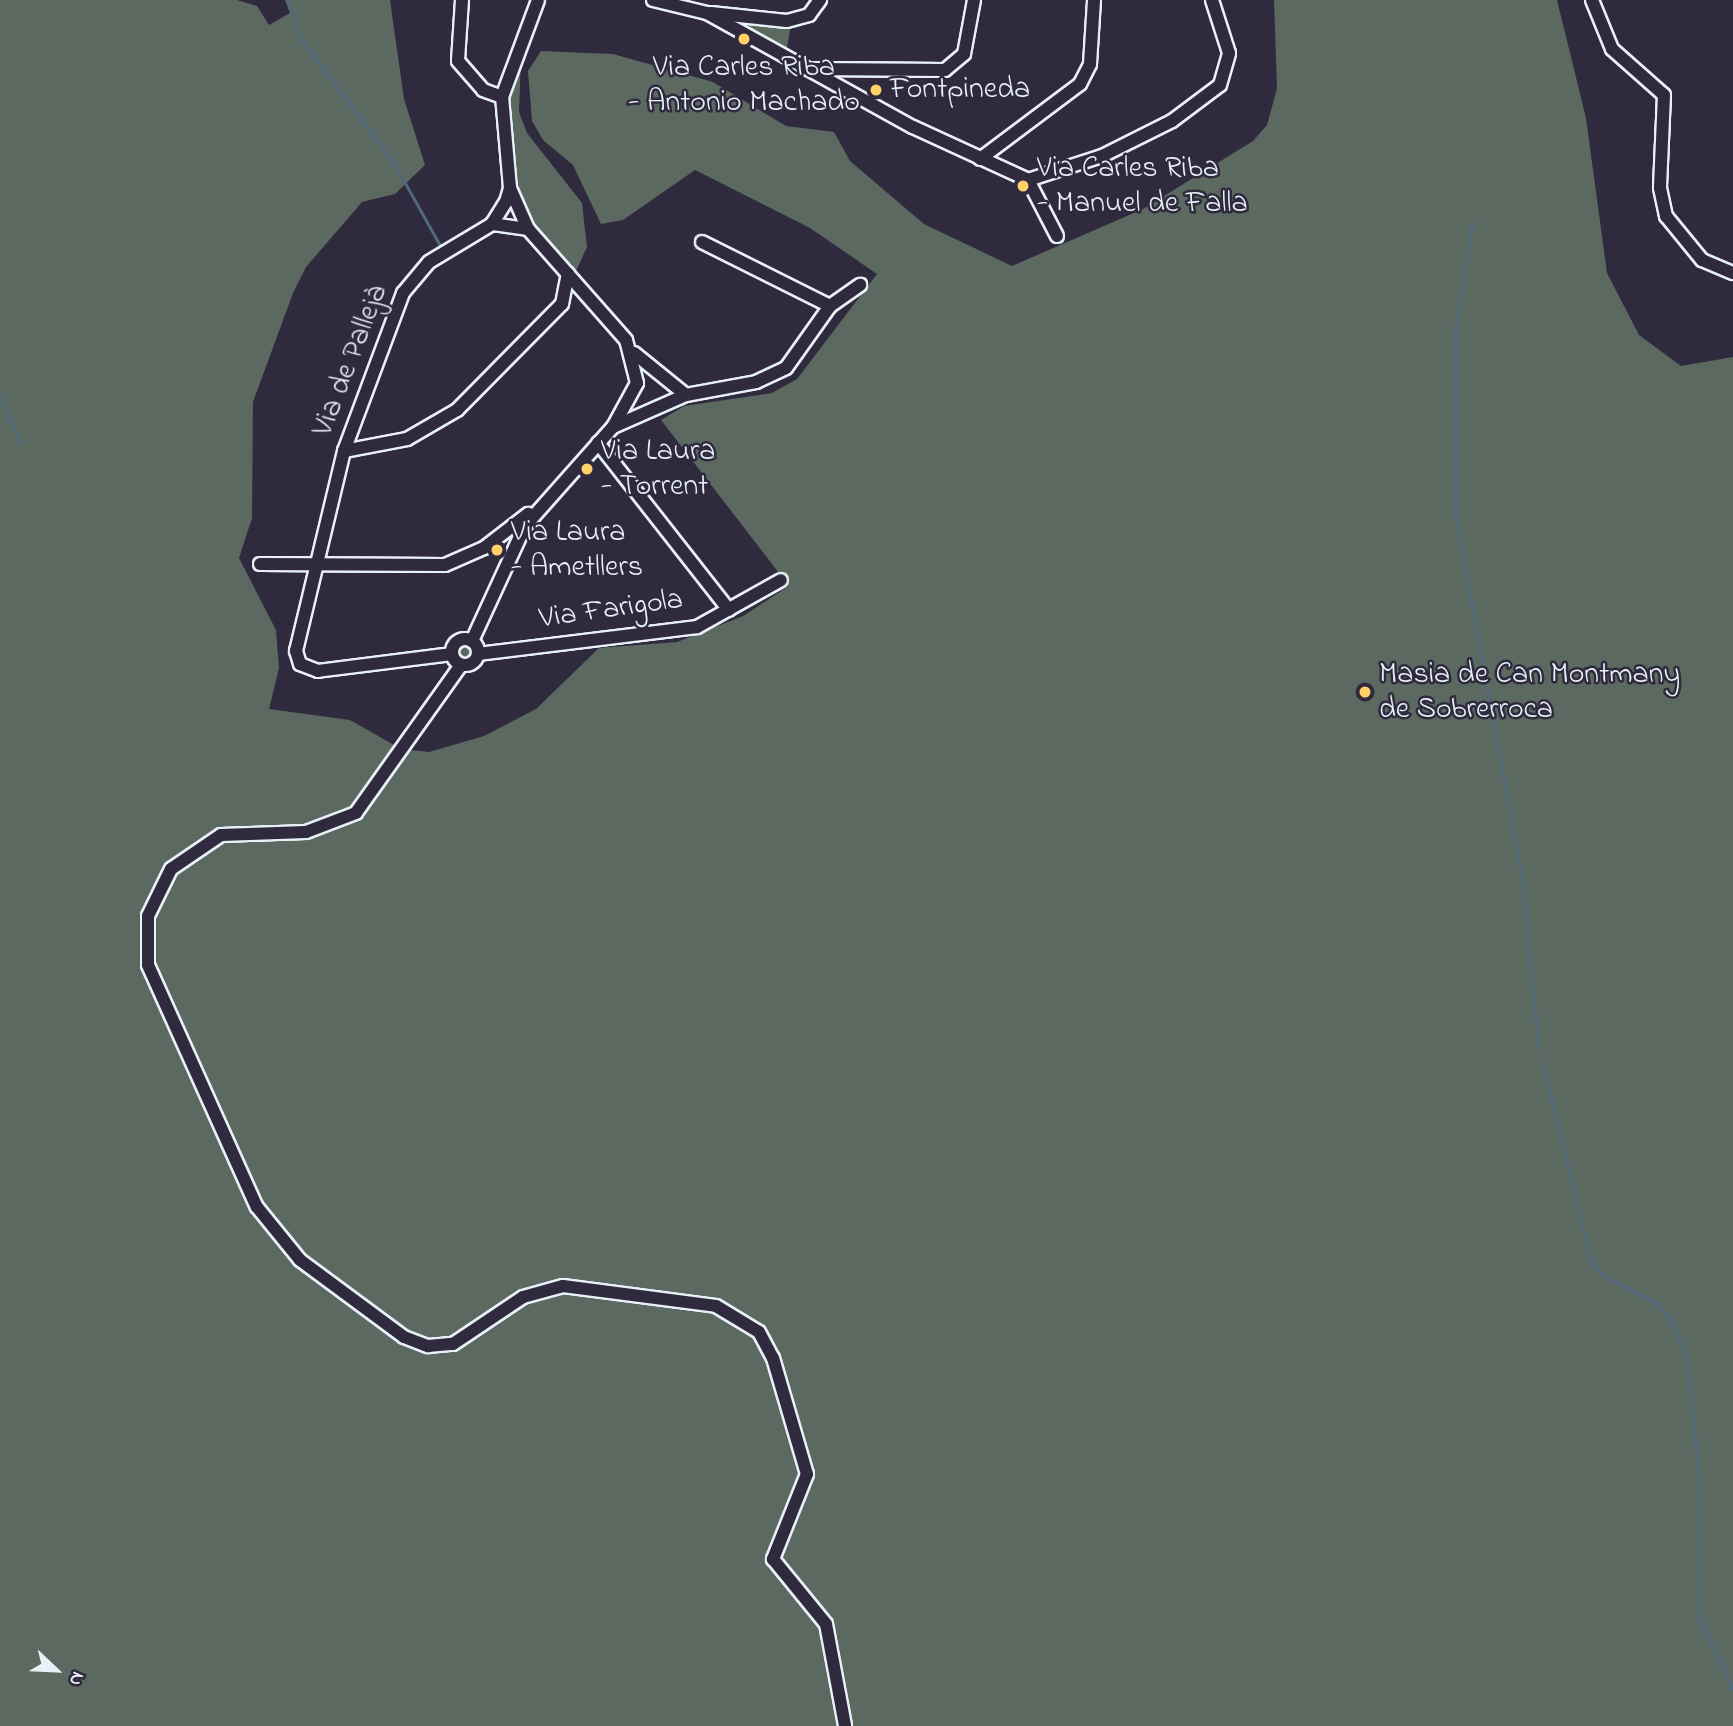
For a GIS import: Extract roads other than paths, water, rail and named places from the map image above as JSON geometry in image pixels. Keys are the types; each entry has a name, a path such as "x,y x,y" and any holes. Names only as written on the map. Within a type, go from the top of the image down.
{"street":[{"path":"462,0 458,61 483,90 502,97"},
{"path":"538,0 502,97 510,188 528,229 592,300 634,353 686,395"},
{"path":"653,0 707,13 787,21 809,15 820,0"},
{"path":"808,69 945,70 964,54 974,0"},
{"path":"980,159 1080,84 1090,64 1094,0"},
{"path":"1028,180 1102,156 1172,121 1220,85 1229,52 1212,0"},
{"path":"1592,0 1612,49 1664,95 1660,188 1666,216 1702,260 1733,273"},
{"path":"707,13 980,159 1028,180 1057,236"},
{"path":"510,188 492,224 528,229"},
{"name":"Via de Pallejà","path":"457,659 355,670 300,664 296,651 313,566 344,451 409,284 429,261 492,224"},
{"path":"702,242 830,306"},
{"path":"344,451 366,442 407,439 441,423 562,304 568,274"},
{"path":"613,427 686,395 756,382 786,368 830,306 860,285"},
{"path":"562,304 592,300"},
{"path":"260,564 445,565 484,548 539,505 627,409 637,383 634,353"},
{"path":"355,421 366,442"},
{"path":"598,443 729,610"},
{"path":"472,641 539,505"},
{"name":"Via Farigola","path":"478,654 680,630 729,610 782,580"},
{"path":"457,659 478,654 472,641"},
{"path":"472,641 457,642 457,659 356,813 306,832 220,835 171,869 148,916 148,965 257,1207 300,1261 404,1337 428,1346 453,1344 531,1293 564,1286 716,1306 759,1332 773,1357 807,1474 772,1559 829,1631 845,1726"}],"waterway":[{"path":"287,0 302,40 393,161 443,250"},
{"path":"1473,222 1456,328 1456,516 1522,875 1539,1048"},
{"path":"0,396 20,442"},
{"path":"1543,1062 1590,1257 1599,1272 1653,1301 1672,1320 1688,1361 1699,1475 1699,1618 1733,1688"}],"place":[{"name":"Via Carles Riba - Antonio Machado","path":"744,39"},
{"name":"Fontpineda","path":"876,90"},
{"name":"Via Carles Riba - Manuel de Falla","path":"1023,186"},
{"name":"Via Laura - Torrent","path":"587,469"},
{"name":"Via Laura - Ametllers","path":"497,550"},
{"name":"Masia de Can Montmany de Sobrerroca","path":"1365,692"}]}
